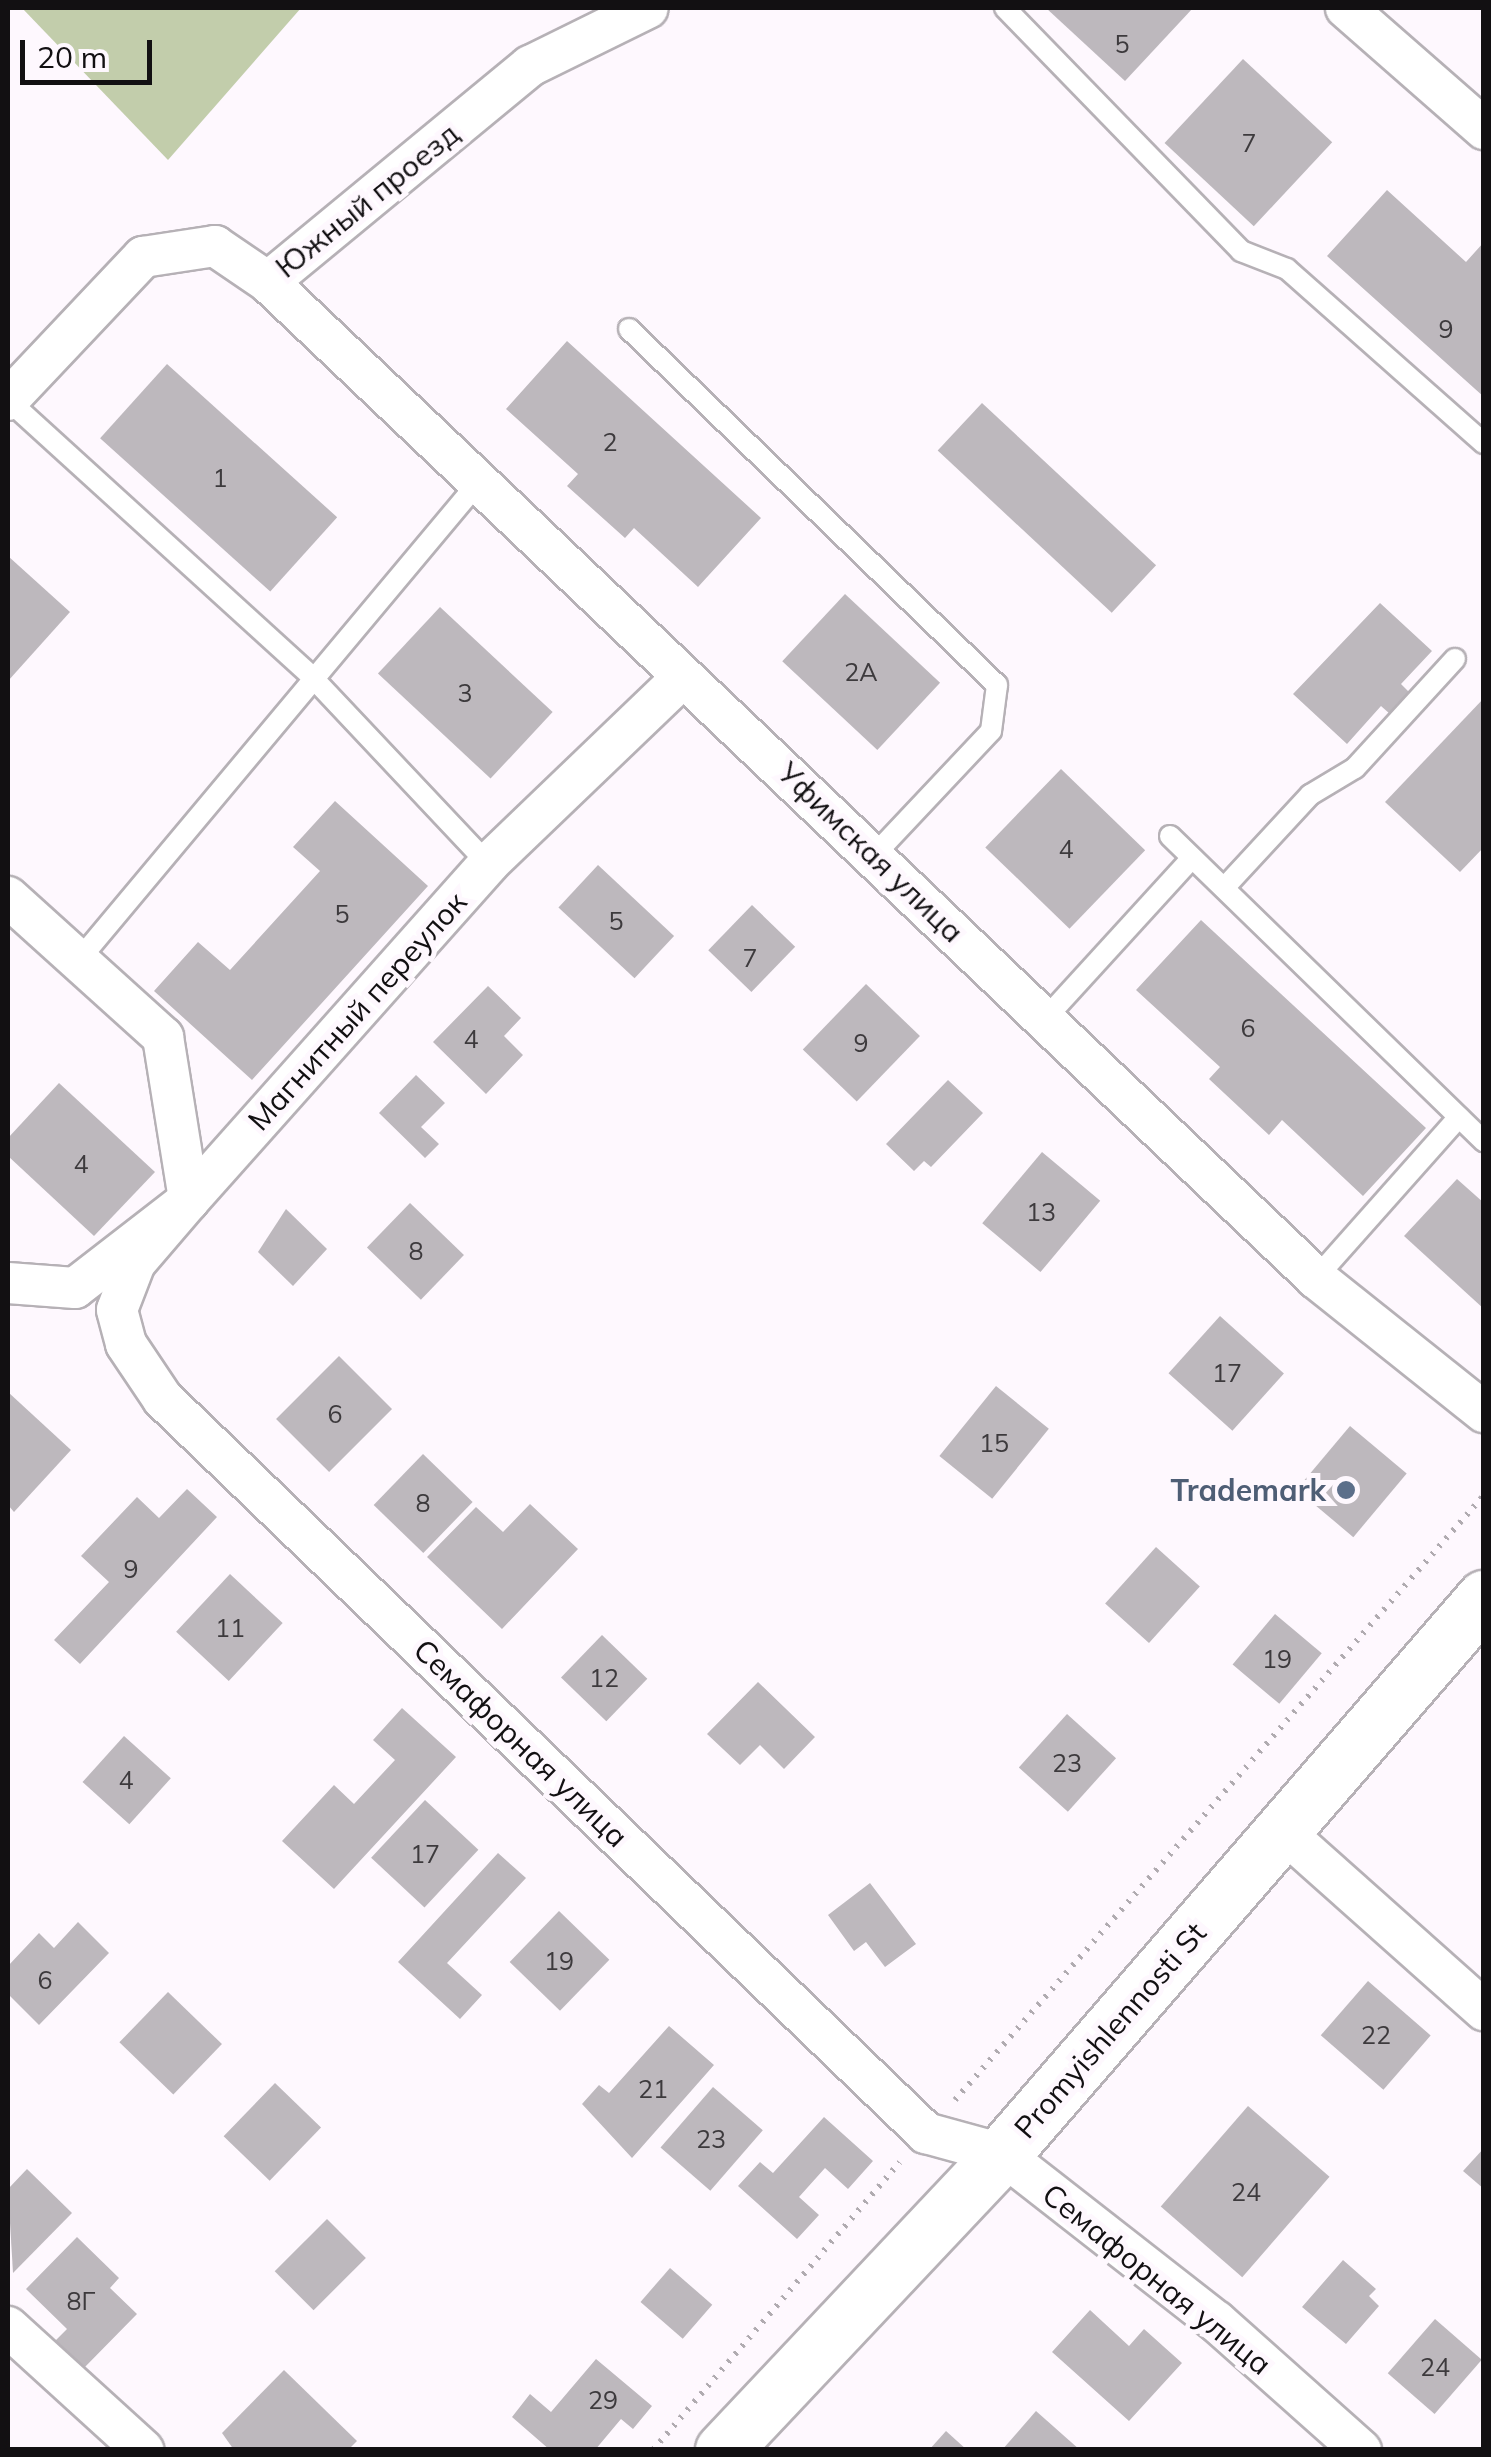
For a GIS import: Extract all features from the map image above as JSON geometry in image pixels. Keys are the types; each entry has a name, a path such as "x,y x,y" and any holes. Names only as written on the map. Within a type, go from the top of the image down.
{"main road":[{"name":"Promyishlennosti St","path":"724,2450 1002,2154 1484,1598"}],"street":[{"name":"Южный проезд","path":"8,400 142,257 215,246 268,282 530,66 648,8"},
{"path":"1348,8 1484,129"},
{"name":"Уфимская улица","path":"268,282 683,677 877,852 1043,1021 1316,1278 1484,1412"},
{"name":"Магнитный переулок","path":"8,1283 56,1294 76,1288 189,1200 488,864 683,677"},
{"path":"8,898 163,1036 189,1200"},
{"name":"Семафорная улица","path":"189,1200 135,1264 116,1310 126,1344 163,1400 926,2133 1002,2154 1216,2321 1360,2450"},
{"path":"1284,1832 1484,2010"},
{"path":"8,2327 143,2450"}],"lane":[{"path":"1005,8 1241,251 1288,269 1484,443"},
{"path":"630,329 996,685 991,731 877,852"},
{"path":"8,400 313,678 488,864"},
{"path":"78,961 478,484"},
{"path":"1224,888 1310,795 1355,768 1455,659"},
{"path":"1170,836 1484,1141"},
{"path":"1043,1021 1192,858"},
{"path":"1316,1278 1459,1116"}],"path":[{"path":"653,2450 1484,1495"}],"green space":[{"path":"22,8 301,8 168,160"}],"building":[{"path":"1046,8 1193,8 1125,81"},
{"path":"1243,59 1332,142 1254,226 1165,143"},
{"path":"1387,190 1466,262 1484,242 1484,397 1327,256"},
{"path":"567,341 761,518 698,587 634,528 625,538 567,486 578,474 506,409"},
{"path":"167,364 337,517 270,592 100,438"},
{"path":"982,403 1156,565 1112,613 938,451"},
{"path":"8,556 70,612 8,681"},
{"path":"845,594 940,683 877,750 782,661"},
{"path":"1380,603 1432,651 1401,684 1410,693 1390,714 1381,706 1347,744 1293,694"},
{"path":"440,607 553,712 491,779 378,674"},
{"path":"1484,698 1484,847 1460,872 1385,802"},
{"path":"1061,769 1145,850 1069,929 985,847"},
{"path":"335,801 428,886 252,1080 154,991 198,942 230,970 320,871 293,847"},
{"path":"598,865 674,936 635,978 558,907"},
{"path":"752,905 795,947 751,992 708,950"},
{"path":"1201,920 1426,1128 1363,1196 1282,1120 1269,1135 1209,1079 1220,1067 1136,990"},
{"path":"866,984 920,1036 857,1102 803,1049"},
{"path":"488,986 521,1018 504,1036 523,1055 486,1094 433,1042"},
{"path":"416,1075 445,1103 421,1127 439,1144 425,1158 379,1113"},
{"path":"948,1080 983,1113 931,1167 924,1161 914,1171 886,1144"},
{"path":"59,1083 155,1172 94,1236 8,1156 8,1138"},
{"path":"1042,1152 1100,1201 1040,1272 982,1223"},
{"path":"1457,1179 1484,1203 1484,1309 1404,1236"},
{"path":"410,1203 464,1255 421,1300 367,1248"},
{"path":"286,1209 327,1249 293,1286 258,1252"},
{"path":"1220,1316 1284,1374 1232,1431 1168,1373"},
{"path":"339,1356 392,1409 329,1472 276,1419"},
{"path":"996,1386 1049,1429 992,1499 939,1456"},
{"path":"8,1392 71,1450 14,1512 8,1505"},
{"path":"1350,1426 1407,1474 1353,1537 1297,1490"},
{"path":"423,1454 473,1502 423,1553 374,1505"},
{"path":"187,1489 217,1517 80,1664 54,1640 109,1582 81,1556 137,1497 159,1518"},
{"path":"530,1504 578,1549 502,1629 427,1557 476,1507 503,1532"},
{"path":"1156,1547 1200,1586 1149,1643 1105,1603"},
{"path":"230,1574 283,1623 229,1681 176,1632"},
{"path":"1275,1614 1322,1653 1279,1704 1233,1665"},
{"path":"602,1635 647,1679 606,1721 561,1677"},
{"path":"758,1682 815,1737 784,1769 760,1745 740,1765 707,1734"},
{"path":"402,1708 456,1757 334,1889 282,1841 334,1785 354,1804 395,1760 373,1740"},
{"path":"1067,1714 1116,1758 1068,1812 1019,1768"},
{"path":"124,1736 171,1778 129,1824 83,1782"},
{"path":"425,1800 478,1850 425,1908 371,1858"},
{"path":"498,1853 526,1878 447,1963 482,1995 460,2019 398,1962"},
{"path":"870,1883 916,1944 885,1967 866,1942 854,1951 828,1915"},
{"path":"559,1911 609,1960 560,2011 510,1962"},
{"path":"78,1922 109,1953 39,2025 8,1994 8,1966 39,1933 54,1948"},
{"path":"1368,1981 1431,2035 1383,2090 1321,2035"},
{"path":"168,1992 222,2044 173,2094 119,2042"},
{"path":"669,2026 714,2065 632,2158 582,2104 599,2085 609,2093"},
{"path":"275,2083 321,2127 270,2181 224,2136"},
{"path":"713,2087 763,2130 710,2191 661,2147"},
{"path":"1248,2106 1330,2177 1242,2277 1161,2206"},
{"path":"824,2117 873,2161 848,2189 825,2168 799,2197 819,2215 797,2239 738,2186 760,2162 773,2173"},
{"path":"1484,2148 1484,2189 1463,2171"},
{"path":"27,2169 72,2213 13,2273 8,2189"},
{"path":"327,2219 366,2258 314,2310 275,2271"},
{"path":"77,2237 119,2278 110,2288 137,2314 82,2370 53,2343 67,2329 26,2289"},
{"path":"1343,2260 1376,2289 1369,2296 1379,2306 1346,2344 1302,2307"},
{"path":"670,2268 712,2305 683,2339 640,2302"},
{"path":"1090,2310 1129,2346 1144,2329 1182,2363 1129,2421 1052,2352"},
{"path":"1435,2319 1482,2360 1435,2414 1388,2373"},
{"path":"596,2359 652,2406 633,2429 621,2419 595,2450 550,2450 512,2417 530,2394 551,2412"},
{"path":"284,2370 357,2441 348,2450 234,2450 222,2433"},
{"path":"1036,2411 1080,2450 1002,2450"},
{"path":"946,2431 967,2450 929,2450"}],"place":[{"name":"Trademark","path":"1346,1490"}]}
